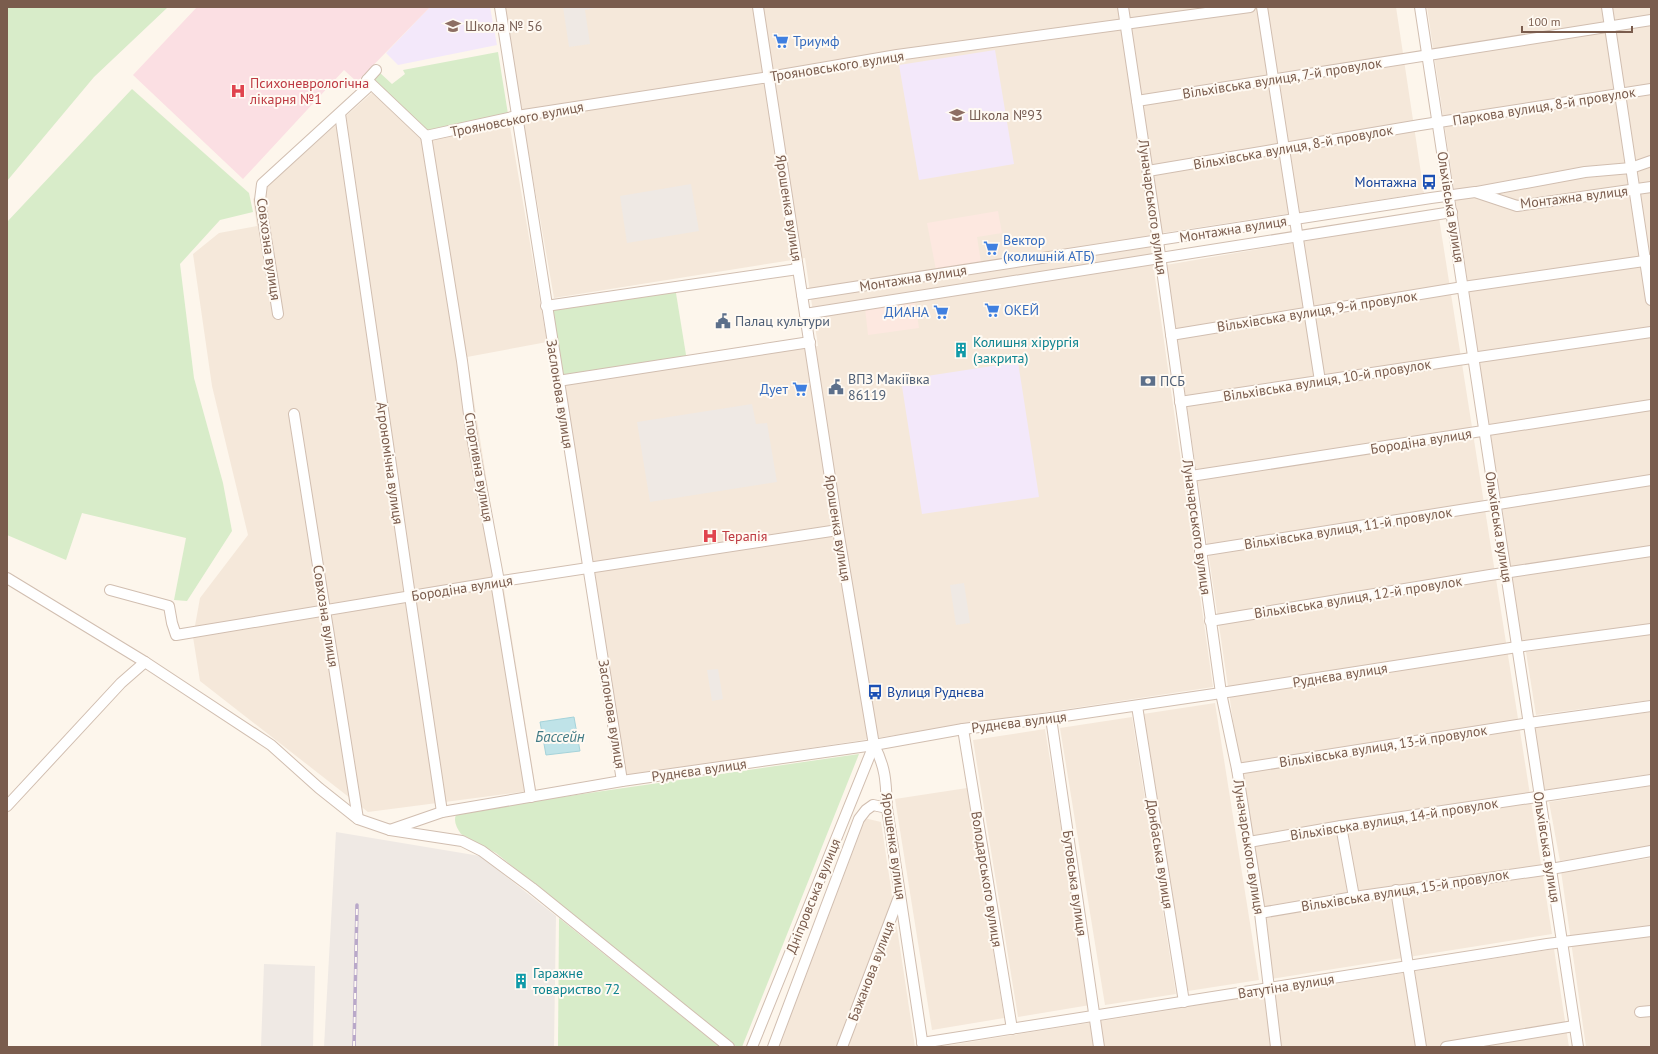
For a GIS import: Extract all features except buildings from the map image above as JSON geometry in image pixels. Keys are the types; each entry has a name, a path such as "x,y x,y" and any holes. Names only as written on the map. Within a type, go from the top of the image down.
{"street":[{"name":"Заслонова вулиця","path":"500,7 622,781"},
{"name":"Ярошенка вулиця","path":"758,7 838,530 874,745 883,763 886,778 887,808 923,1045"},
{"name":"Луначарського вулиця","path":"1123,7 1158,241 1210,621 1221,693 1237,769 1260,913 1276,1047"},
{"name":"Трояновського вулиця","path":"426,136 517,116 897,56 1250,7"},
{"path":"1262,7 1320,381"},
{"name":"Ольхівська вулиця","path":"1420,7 1578,1047"},
{"path":"1607,7 1634,190 1648,260 1651,300"},
{"name":"Вільхівська вулиця, 7-й провулок","path":"1137,101 1651,20"},
{"path":"340,114 367,88 367,80 376,70"},
{"path":"367,80 426,136"},
{"name":"Паркова вулиця, 8-й провулок","path":"1438,123 1651,89"},
{"name":"Совхозна вулиця","path":"278,314 260,200 262,184 340,114"},
{"name":"Агрономічна вулиця","path":"340,114 442,812"},
{"name":"Вільхівська вулиця, 8-й провулок","path":"1148,171 1438,123"},
{"name":"Спортивна вулиця","path":"426,136 462,360 472,437 498,576 496,582 531,797"},
{"name":"Монтажна вулиця","path":"802,295 1121,243 1158,241 1475,192 1585,172 1631,168 1651,161"},
{"name":"Монтажна вулиця","path":"1475,192 1517,206 1651,187"},
{"name":"Монтажна вулиця","path":"805,314 1452,212"},
{"name":"Вільхівська вулиця, 9-й провулок","path":"1171,335 1463,287 1648,260"},
{"path":"546,306 798,269"},
{"name":"Вільхівська вулиця, 10-й провулок","path":"1180,402 1651,332"},
{"path":"558,380 810,342"},
{"name":"Бородіна вулиця","path":"1191,476 1651,405"},
{"name":"Совхозна вулиця","path":"294,414 358,818"},
{"name":"Вільхівська вулиця, 11-й провулок","path":"1200,551 1480,508 1496,503 1651,480"},
{"name":"Бородіна вулиця","path":"110,590 169,606 172,624 176,635 496,582 838,530"},
{"name":"Вільхівська вулиця, 12-й провулок","path":"1210,621 1651,551"},
{"path":"7,578 145,662 271,745 319,788 358,818 390,830 462,841 482,851 532,888 729,1047"},
{"name":"Руднєва вулиця","path":"390,830 442,812 622,781 874,745 963,729 1137,706 1517,647 1651,629"},
{"path":"7,806 121,683 145,662"},
{"name":"Донбаська вулиця","path":"1137,706 1184,1002"},
{"name":"Вільхівська вулиця, 13-й провулок","path":"1237,769 1529,723 1651,706"},
{"name":"Бутовська вулиця","path":"1051,718 1099,1047"},
{"name":"Володарського вулиця","path":"963,729 1012,1029"},
{"name":"Дніпровська вулиця","path":"752,1047 874,745"},
{"name":"Вільхівська вулиця, 14-й провулок","path":"1249,842 1341,826 1651,780"},
{"name":"Дніпровська вулиця","path":"773,1047 859,819 866,810 873,806 887,808"},
{"path":"1341,826 1354,897"},
{"name":"Вільхівська вулиця, 15-й провулок","path":"1260,913 1396,890 1551,869 1651,850"},
{"path":"1396,890 1421,1047"},
{"name":"Бажанова вулиця","path":"842,1047 900,896"},
{"name":"Ватутіна вулиця","path":"923,1045 1012,1029 1268,988 1562,942 1651,931"},
{"path":"1640,1012 1651,1011"},
{"path":"1446,1047 1574,1026"},
{"path":"846,1035 848,1047"}],"shaded area":[{"name":"Психоневрологічна лікарня №1","path":"197,7 430,7 357,82 344,70 243,179 133,75"},
{"name":"Школа № 56","path":"430,7 490,7 497,45 398,65 386,53"},
{"path":"503,7 1396,7 1424,193 1149,235 1213,687 625,776 564,385 818,346 805,258 554,298"},
{"path":"563,7 601,7 585,10 590,44 569,47"},
{"path":"1427,7 1651,7 1651,402 1489,427"},
{"name":"Школа №93","path":"995,50 1014,164 919,180 899,65"},
{"path":"374,91 509,121 547,342 467,357 536,790 368,812 200,681 193,637 200,598 248,535 212,386 193,254 219,233 257,226 253,199"},
{"path":"691,184 699,231 627,243 620,196"},
{"path":"998,211 1002,233 977,237 981,262 936,270 927,223"},
{"path":"1439,218 1552,934 1271,979 1166,265"},
{"path":"915,301 919,328 868,335 865,308"},
{"path":"1018,362 1039,497 922,514 901,380"},
{"path":"752,404 756,424 767,423 777,482 650,502 637,422"},
{"path":"1651,409 1651,477 1501,499 1489,435"},
{"path":"1651,484 1651,548 1510,569 1502,505"},
{"path":"1651,556 1651,625 1522,641 1511,577"},
{"path":"964,583 970,623 956,625 950,585"},
{"path":"1651,634 1651,700 1536,715 1526,652"},
{"path":"718,669 723,699 712,701 707,670"},
{"path":"1215,703 1259,980 1188,991 1143,714"},
{"path":"1651,712 1651,774 1544,790 1535,728"},
{"path":"1132,717 1176,994 1105,1005 1060,728"},
{"path":"1045,729 1090,1005 1018,1017 973,740"},
{"path":"1651,786 1651,846 1560,861 1549,802"},
{"path":"967,788 1004,1018 932,1030 895,799"},
{"path":"864,818 881,822 915,1047 777,1047"},
{"path":"336,832 480,856 556,916 554,1047 324,1047"},
{"path":"1651,858 1651,1047 1586,1047 1561,871"},
{"path":"1554,949 1569,1047 938,1047"},
{"path":"264,964 315,966 313,1047 261,1047"}],"green space":[{"path":"7,7 168,7 94,77 7,181"},
{"path":"498,52 508,114 427,131 372,80 379,72 392,84 405,74 403,70"},
{"path":"132,89 249,193 253,212 220,220 180,264 194,378 223,483 232,531 187,601 174,600 186,538 82,513 66,560 7,535 7,222"},
{"path":"675,287 687,361 558,381 546,306"},
{"path":"859,754 742,1047 737,1047 496,853 461,834 455,823 455,817 458,812"},
{"path":"559,918 720,1047 558,1047"}],"water":[{"name":"Бассейн","path":"574,717 580,751 546,755 540,722"}],"railway":[{"path":"354,1047 357,905"}],"place":[{"name":"Школа № 56","path":"453,26"},
{"name":"Триумф","path":"781,41"},
{"name":"Психоневрологічна лікарня №1","path":"238,91"},
{"name":"Школа №93","path":"957,115"},
{"name":"Монтажна","path":"1429,182"},
{"name":"Вектор (колишній АТБ)","path":"991,248"},
{"name":"ОКЕЙ","path":"992,310"},
{"name":"ДИАНА","path":"941,312"},
{"name":"Палац культури","path":"723,321"},
{"name":"Колишня хірургія (закрита)","path":"961,350"},
{"name":"ПСБ","path":"1148,381"},
{"name":"ВПЗ Макіївка 86119","path":"836,387"},
{"name":"Дует","path":"800,389"},
{"name":"Терапія","path":"710,536"},
{"name":"Вулиця Руднєва","path":"875,692"},
{"name":"Гаражне товариство 72","path":"521,981"}]}
